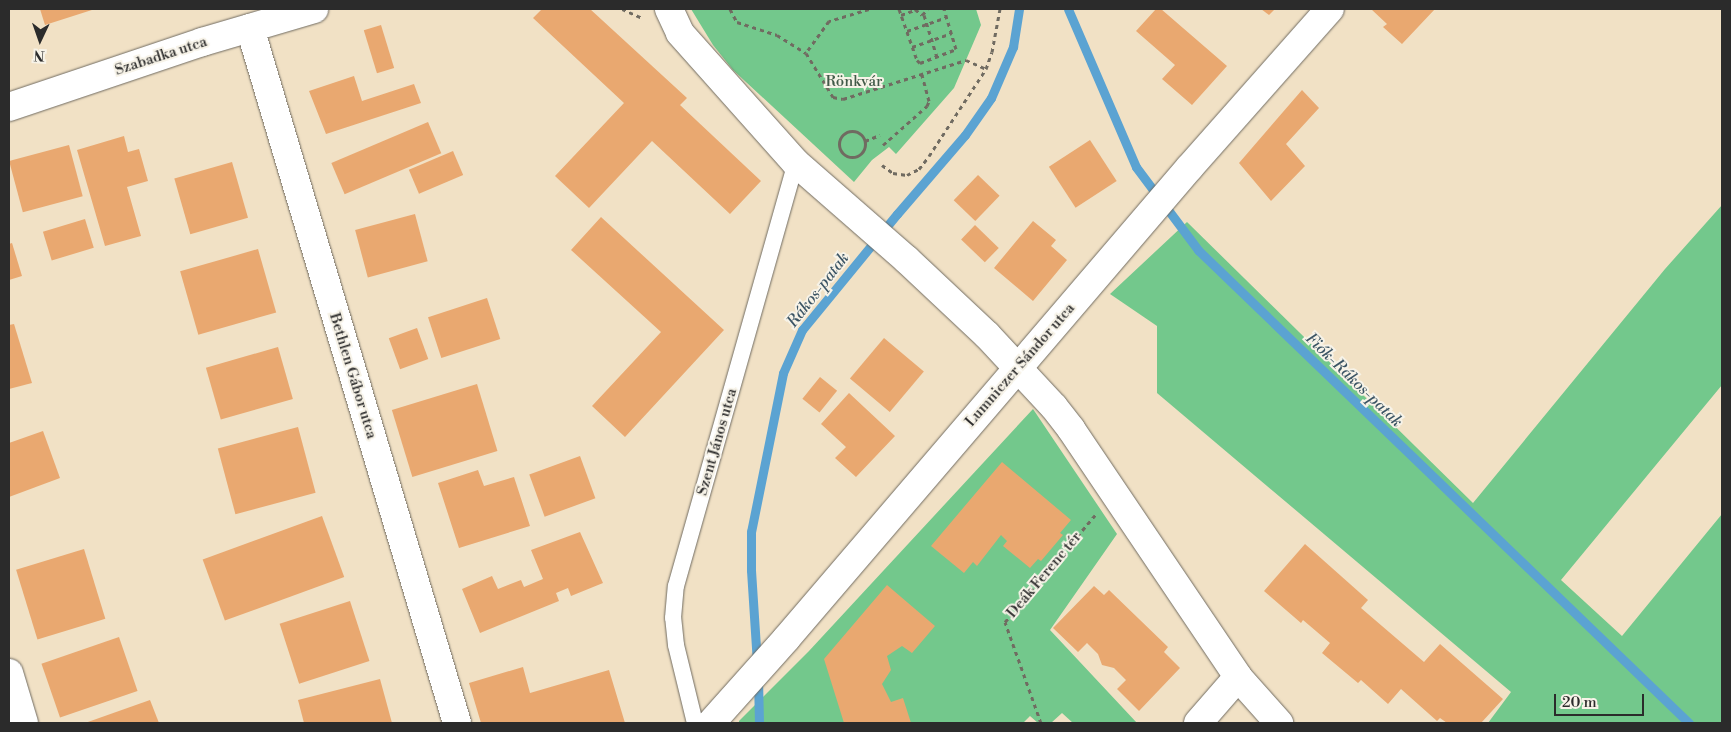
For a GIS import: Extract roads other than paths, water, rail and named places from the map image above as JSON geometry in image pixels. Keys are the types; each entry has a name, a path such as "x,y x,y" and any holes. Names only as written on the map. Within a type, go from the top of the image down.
{"street":[{"name":"Szabadka utca","path":"9,107 314,9"},
{"path":"669,9 680,34 796,163 906,259 987,334 1065,422 1238,677 1279,723"},
{"name":"Lumniczer Sándor utca","path":"717,716 786,639 1190,167 1330,9"},
{"name":"Bethlen Gábor utca","path":"250,28 457,723"},
{"path":"9,673 24,723"},
{"path":"1198,723 1238,677"}],"lane":[{"name":"Szent János utca","path":"695,723 676,645 673,618 676,586 796,163"}],"waterway":[{"name":"Rákos-patak","path":"757,663 751,570 751,532 783,373 802,330 897,214 965,135 991,98 1013,47 1019,9"},
{"name":"Fiók-Rákos-patak","path":"1068,9 1136,167 1198,250 1689,723"},
{"name":"Rákos-patak","path":"758,679 759,723"}],"park label":[{"name":"Rönkvár","path":"854,82"}]}
